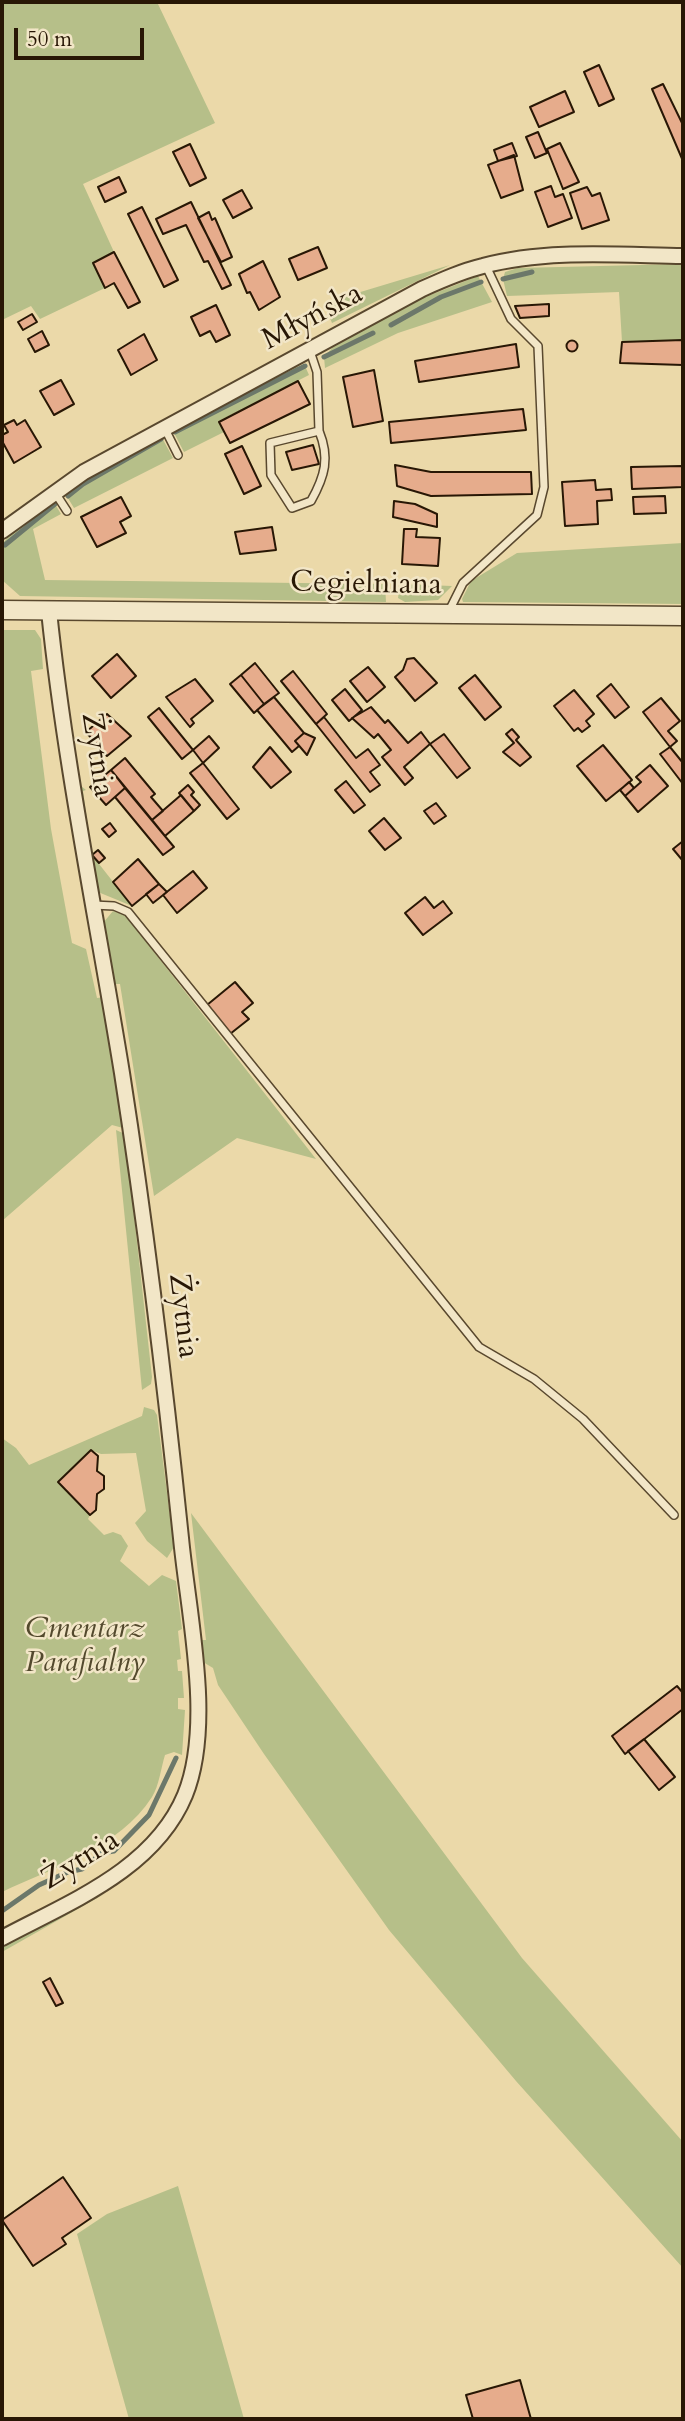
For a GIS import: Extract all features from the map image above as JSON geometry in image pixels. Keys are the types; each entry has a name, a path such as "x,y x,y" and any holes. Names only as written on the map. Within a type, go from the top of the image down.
{"street":[{"name":"Młyńska","path":"2,531 54,491 164,426 310,351 422,289 486,265 569,256 683,256"},
{"name":"Cegielniana","path":"2,610 683,616"},
{"name":"Żytnia","path":"2,1938 112,1877 150,1847 183,1799 198,1746 195,1671 141,1202 49,611"}],"lane":[{"path":"448,614 463,583 537,515 544,487 538,346 511,319 486,265"},
{"path":"310,351 317,372 319,431 327,449 324,478 311,501 292,508 271,475 270,443 319,431"},
{"path":"164,426 178,455"},
{"path":"54,491 67,511"},
{"path":"93,905 114,906 128,912 479,1348 534,1379 583,1419 674,1515"}],"green space":[{"path":"2,2 157,2 215,123 83,184 114,252 93,264 105,288 40,319 31,306 2,320"},
{"path":"683,264 683,340 622,342 619,292 507,296 503,279 505,272 518,268"},
{"path":"450,265 332,323 324,303"},
{"path":"478,276 492,302 398,333 325,368 324,357 332,348 418,300"},
{"path":"305,366 309,375 219,421 224,432 184,452 173,431 295,367"},
{"path":"161,436 173,458 74,508 66,495"},
{"path":"53,501 61,514 33,529 45,580 385,584 386,602 20,596 2,580 2,544 15,529"},
{"path":"683,543 683,604 463,602 462,599 471,581 517,553"},
{"path":"400,584 452,586 438,600 405,602 398,598"},
{"path":"2,630 35,630 41,639 43,669 31,671 51,829 72,943 86,949 97,998 104,997 123,1128 112,1125 2,1221"},
{"path":"81,786 86,790 83,791 92,855 132,906 98,892 80,788"},
{"path":"113,911 125,915 316,1159 237,1138 154,1196 120,984 114,984 103,923"},
{"path":"116,1130 125,1134 152,1377 151,1384 142,1390"},
{"name":"Cmentarz Parafialny","path":"144,1407 154,1410 157,1415 174,1547 167,1558 147,1541 135,1523 146,1511 136,1453 101,1454 91,1450 58,1482 90,1515 88,1519 104,1535 113,1532 121,1535 128,1546 120,1561 149,1586 162,1575 176,1581 182,1629 178,1631 181,1659 177,1660 178,1671 182,1671 184,1698 178,1698 178,1709 185,1710 182,1755 174,1752 165,1755 152,1797 122,1830 85,1854 2,1892 2,1438 16,1448 29,1465 142,1416"},
{"path":"191,1513 522,1958 683,2142 683,2268 516,2081 389,1930 264,1754 218,1685 213,1668 203,1662 199,1640 206,1640"},
{"path":"106,1893 2,1952 2,1946"},
{"path":"178,2186 244,2419 129,2419 77,2234 107,2214"}],"building":[{"path":"599,65 614,99 599,106 584,72"},
{"path":"663,84 683,125 683,161 652,89"},
{"path":"565,91 574,112 539,127 530,107"},
{"path":"538,132 547,153 535,158 526,137"},
{"path":"512,143 517,156 498,161 494,150"},
{"path":"560,143 579,182 563,189 547,149"},
{"path":"190,144 206,178 190,186 173,152"},
{"path":"514,155 523,190 501,198 488,165"},
{"path":"119,177 126,192 105,202 98,187"},
{"path":"551,186 555,197 563,194 572,218 548,227 535,192"},
{"path":"587,187 592,196 600,193 609,220 582,229 570,193"},
{"path":"242,190 252,208 233,218 223,200"},
{"path":"191,202 231,285 222,289 208,261 204,262 186,225 163,234 156,219"},
{"path":"142,207 178,280 164,287 128,214"},
{"path":"209,212 212,220 215,218 232,257 221,262 198,218"},
{"path":"318,247 327,268 298,280 289,259"},
{"path":"114,252 140,302 128,308 114,283 105,288 93,263"},
{"path":"263,261 280,297 259,310 250,292 247,293 239,274"},
{"path":"549,304 549,316 520,318 515,306"},
{"path":"216,305 230,335 216,342 210,331 200,336 191,317"},
{"path":"32,314 37,322 23,330 18,322"},
{"path":"42,331 49,345 35,352 28,339"},
{"path":"144,334 157,360 131,375 118,350"},
{"path":"572,340 578,346 572,352 566,346"},
{"path":"683,340 683,365 620,363 622,342"},
{"path":"516,344 519,367 419,382 415,361"},
{"path":"374,370 383,421 353,427 343,377"},
{"path":"61,380 74,404 54,415 40,391"},
{"path":"298,381 310,404 230,443 219,422"},
{"path":"523,409 526,430 391,443 389,422"},
{"path":"14,420 17,425 25,420 41,447 14,463 2,441 2,435 8,432 4,425"},
{"path":"313,445 319,464 292,470 286,452"},
{"path":"242,446 261,486 244,494 225,454"},
{"path":"395,465 431,472 531,472 532,494 431,496 397,486"},
{"path":"683,466 683,487 632,489 631,467"},
{"path":"595,480 596,490 611,489 612,500 597,501 598,524 565,526 562,482"},
{"path":"665,496 666,513 634,514 633,497"},
{"path":"121,497 131,516 120,522 126,533 97,547 81,517"},
{"path":"394,501 415,504 437,514 437,527 393,517"},
{"path":"272,527 276,550 240,554 235,532"},
{"path":"404,529 417,529 416,537 440,538 438,566 402,564"},
{"path":"117,654 136,676 111,698 92,676"},
{"path":"414,658 437,683 415,701 395,677 403,670 407,659"},
{"path":"255,663 279,693 264,704 241,675"},
{"path":"368,667 385,687 367,702 350,681"},
{"path":"293,671 327,714 316,724 281,681"},
{"path":"241,675 264,704 254,713 230,684"},
{"path":"475,675 501,707 485,720 459,688"},
{"path":"195,679 213,701 191,719 194,723 190,727 166,697"},
{"path":"611,684 629,707 615,718 597,696"},
{"path":"345,689 362,710 349,721 332,700"},
{"path":"574,690 594,714 586,721 590,726 582,732 578,728 574,731 554,706"},
{"path":"274,697 304,733 295,741 299,746 292,752 257,710"},
{"path":"661,698 680,721 668,731 677,741 670,747 643,712"},
{"path":"371,707 385,723 388,720 408,743 421,732 430,744 404,767 413,778 405,785 382,757 391,750 378,734 374,738 352,718"},
{"path":"159,708 193,750 182,759 148,717"},
{"path":"107,714 131,736 107,756 86,732"},
{"path":"324,717 356,758 368,749 380,765 370,772 380,785 370,792 316,724"},
{"path":"512,729 519,737 516,740 531,757 520,766 503,752 514,743 506,734"},
{"path":"304,733 315,738 307,755 295,741"},
{"path":"444,734 470,768 457,778 430,744"},
{"path":"209,736 219,748 203,763 193,750"},
{"path":"603,745 632,780 606,801 577,766"},
{"path":"270,747 291,772 271,788 253,767"},
{"path":"670,747 683,763 683,784 660,754"},
{"path":"125,758 155,794 151,797 163,811 152,820 111,770"},
{"path":"203,763 239,809 227,819 190,773"},
{"path":"650,765 668,786 638,812 625,796 641,782 636,777"},
{"path":"111,770 125,788 106,805 90,787"},
{"path":"346,781 365,805 354,813 335,790"},
{"path":"629,782 634,788 625,796 620,790"},
{"path":"188,785 194,792 191,795 200,805 194,811 179,793"},
{"path":"125,788 174,847 163,855 115,797"},
{"path":"181,795 194,811 165,836 152,820"},
{"path":"436,803 446,816 434,824 424,811"},
{"path":"384,818 401,838 385,850 369,831"},
{"path":"110,823 116,831 109,837 102,829"},
{"path":"683,841 683,861 673,849"},
{"path":"98,850 105,858 99,863 92,855"},
{"path":"138,859 159,884 132,906 113,882"},
{"path":"193,871 207,888 177,913 163,895"},
{"path":"159,884 167,892 153,903 146,894"},
{"path":"425,897 434,908 443,901 452,913 423,935 405,913"},
{"path":"235,982 253,1003 242,1012 249,1019 230,1034 207,1005"},
{"path":"91,1450 98,1456 97,1471 104,1476 104,1489 97,1494 96,1510 90,1515 58,1482"},
{"path":"677,1686 683,1693 683,1709 625,1754 612,1736"},
{"path":"644,1739 675,1777 659,1790 628,1751"},
{"path":"50,1978 63,2003 56,2006 43,1982"},
{"path":"63,2177 91,2218 62,2238 66,2244 33,2266 2,2220"},
{"path":"520,2380 531,2419 473,2419 466,2395"}],"waterway":[{"path":"503,279 532,272"},
{"path":"391,325 441,297 481,282"},
{"path":"324,357 373,333"},
{"path":"175,432 305,366"},
{"path":"68,496 83,484 161,439"},
{"path":"5,545 55,504"},
{"path":"2,1911 39,1885 82,1869 102,1853 114,1851 149,1815 176,1758"}]}
